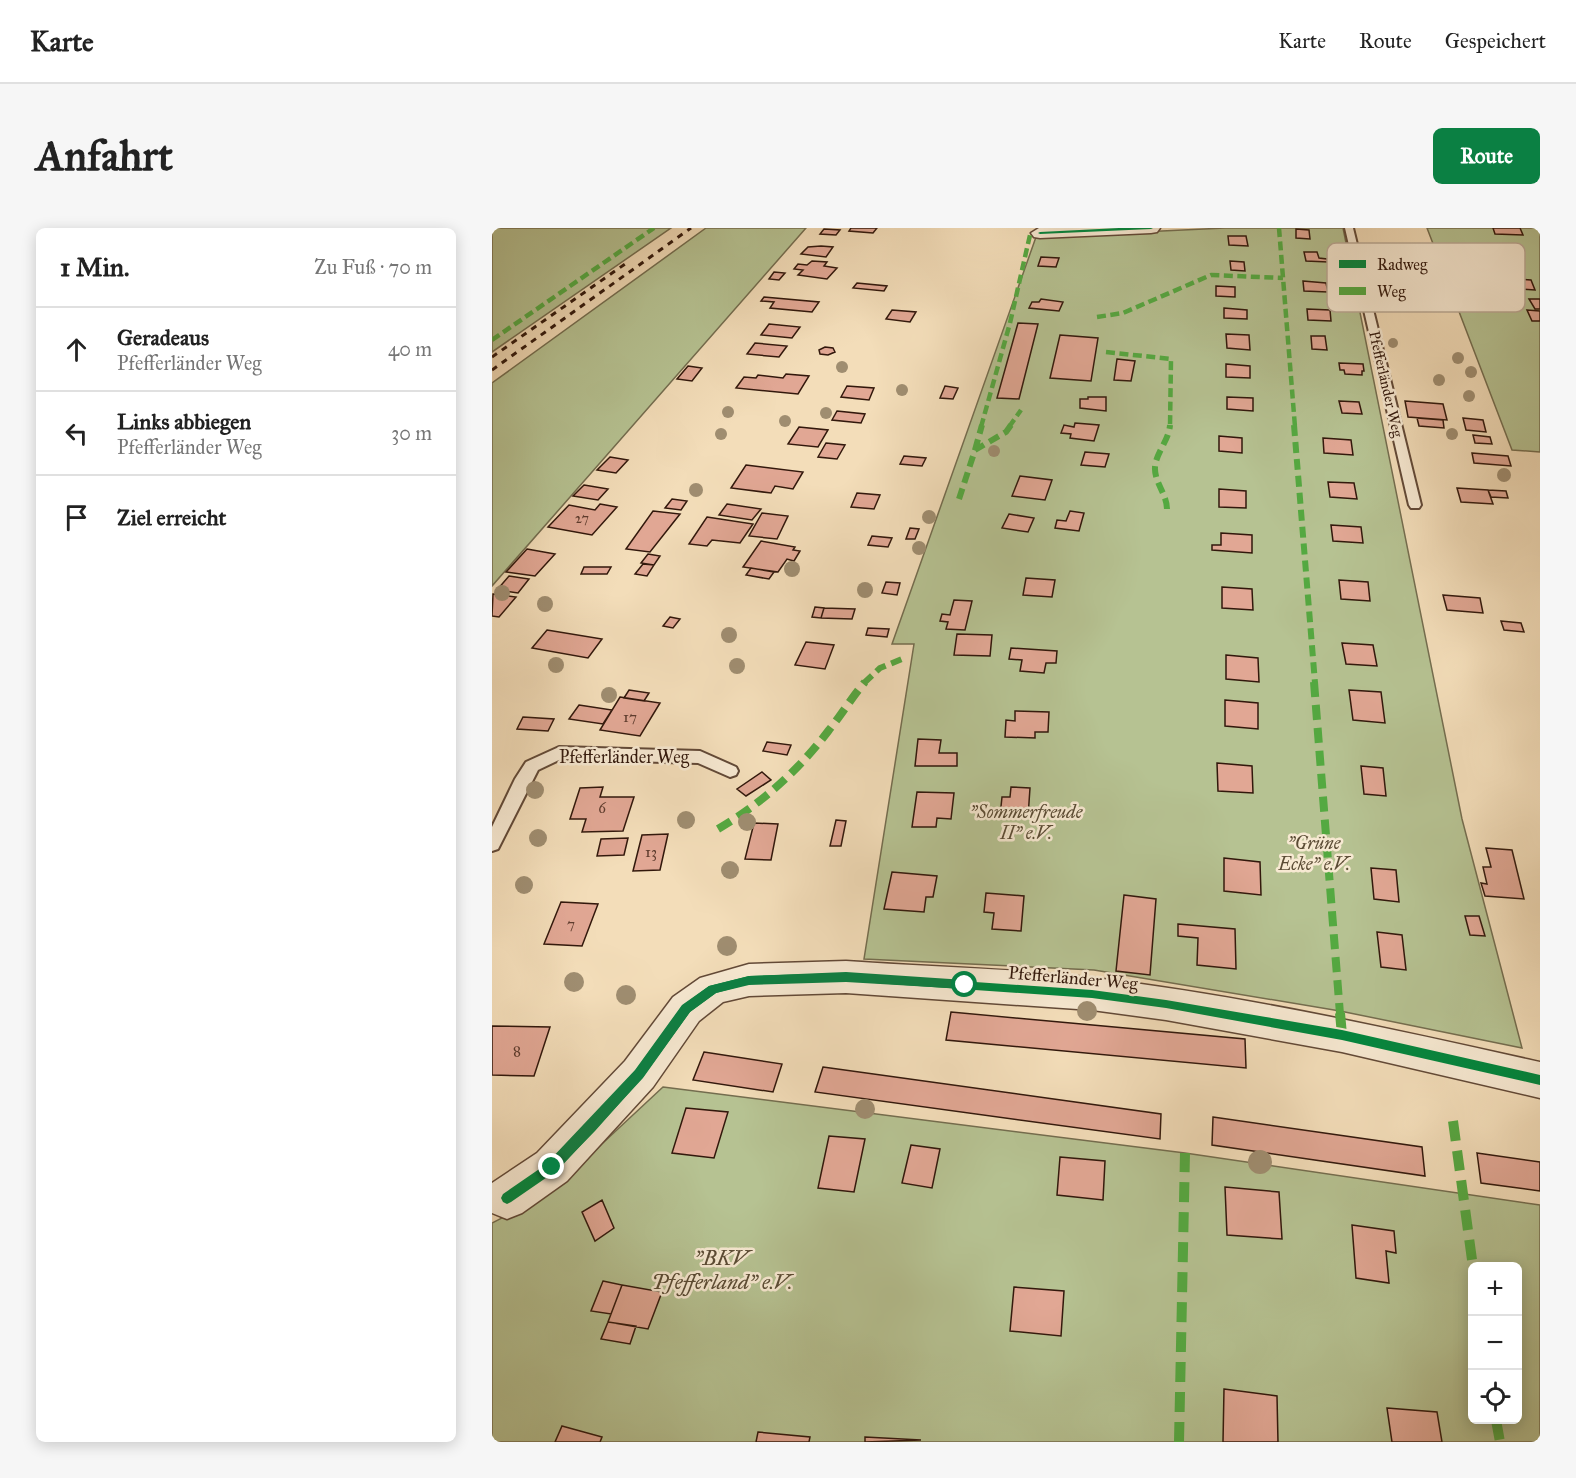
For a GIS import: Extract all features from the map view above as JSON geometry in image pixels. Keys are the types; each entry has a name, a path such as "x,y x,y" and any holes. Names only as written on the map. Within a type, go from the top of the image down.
{"street":[{"path":"1039,230 1151,228"},
{"name":"Pfefferländer Weg","path":"500,1202 552,1167 591,1127 639,1074 686,1009 713,989 749,980 846,977 1092,994 1166,1004 1342,1035 1540,1080"}],"lane":[{"name":"Pfefferländer Weg","path":"1349,228 1353,243"},
{"name":"Pfefferländer Weg","path":"1369,312 1414,505"},
{"name":"Pfefferländer Weg","path":"492,844 521,783 532,766 559,753 700,757 730,771"}],"green space":[{"path":"492,228 671,228 492,352"},
{"path":"706,228 806,228 492,586 492,383"},
{"path":"1225,228 1343,228 1346,243 1327,243 1327,312 1360,312 1462,819 1522,1048 1340,1011 1094,970 864,959 914,644 892,644 1036,237"},
{"path":"1427,228 1540,228 1540,452 1512,450 1459,312 1525,312 1525,243 1433,243"},
{"name":"\"BKV Pfefferland\" e.V.","path":"663,1087 1185,1153 1540,1205 1540,1442 492,1442 492,1223 525,1206 590,1155"}],"building":[{"path":"851,228 877,228 873,233 849,231"},
{"path":"1493,228 1520,228 1523,235 1495,234"},
{"path":"824,229 840,230 836,235 820,234"},
{"path":"1296,229 1309,230 1310,239 1296,238"},
{"path":"1228,236 1246,236 1248,246 1229,245"},
{"path":"808,247 833,247 826,257 801,254"},
{"path":"1304,252 1317,252 1319,258 1327,259 1327,262 1306,261"},
{"path":"1041,257 1059,258 1056,267 1038,266"},
{"path":"812,261 827,262 824,266 837,268 827,279 798,275 803,270 794,269 798,264 807,265"},
{"path":"1230,261 1244,262 1245,271 1231,270"},
{"path":"774,272 785,273 779,280 769,279"},
{"path":"1525,280 1531,280 1535,290 1525,289"},
{"path":"1303,281 1326,283 1327,292 1304,291"},
{"path":"857,283 887,286 884,291 853,288"},
{"path":"1216,286 1235,287 1235,297 1216,296"},
{"path":"764,297 819,302 812,312 770,308 774,302 761,301"},
{"path":"1041,299 1063,302 1059,311 1029,308 1032,302 1039,302"},
{"path":"1529,299 1540,299 1540,309 1535,309"},
{"path":"1224,308 1247,310 1247,319 1224,318"},
{"path":"1307,309 1330,312 1331,321 1308,320"},
{"path":"892,310 916,312 910,322 886,319"},
{"path":"1527,310 1540,311 1540,321 1532,321"},
{"path":"1018,323 1038,324 1019,399 997,398"},
{"path":"769,324 800,327 792,338 761,335"},
{"path":"1226,334 1249,335 1250,350 1227,348"},
{"path":"1060,335 1098,338 1091,381 1050,378"},
{"path":"1311,336 1325,336 1327,350 1312,349"},
{"path":"755,343 787,346 779,357 747,354"},
{"path":"825,347 833,348 835,352 828,355 820,354 819,350"},
{"path":"1117,359 1135,361 1131,381 1114,380"},
{"path":"1339,363 1363,364 1364,371 1362,375 1345,374 1344,370 1340,370"},
{"path":"1226,364 1250,366 1250,378 1226,377"},
{"path":"688,366 702,368 692,381 677,379"},
{"path":"786,374 809,376 798,394 736,388 744,377 756,378 758,375 783,378"},
{"path":"847,386 874,388 869,400 841,397"},
{"path":"945,386 958,388 953,399 940,398"},
{"path":"1088,397 1106,397 1106,411 1080,408 1080,399 1088,399"},
{"path":"1227,397 1253,398 1253,411 1227,409"},
{"path":"1339,401 1359,402 1362,414 1342,413"},
{"path":"1405,401 1443,404 1447,420 1408,417"},
{"path":"837,411 865,414 861,423 832,420"},
{"path":"1417,418 1443,420 1444,428 1419,426"},
{"path":"1463,418 1483,420 1486,432 1466,430"},
{"path":"1075,423 1099,425 1094,441 1070,438 1071,434 1061,433 1064,425 1074,427"},
{"path":"799,427 828,430 818,447 788,444"},
{"path":"1473,435 1490,437 1492,444 1475,443"},
{"path":"1219,436 1242,438 1242,453 1219,451"},
{"path":"1323,438 1351,440 1353,455 1324,453"},
{"path":"826,443 845,445 837,459 818,457"},
{"path":"1085,452 1109,454 1105,467 1081,465"},
{"path":"1472,453 1508,456 1511,466 1474,463"},
{"path":"904,456 926,458 922,466 900,464"},
{"path":"610,457 628,460 616,473 597,470"},
{"path":"746,465 803,472 793,489 775,486 771,493 731,488"},
{"path":"1020,476 1052,480 1045,500 1012,496"},
{"path":"1328,482 1354,483 1357,499 1330,497"},
{"path":"584,485 608,489 598,500 573,496"},
{"path":"1457,488 1488,490 1493,504 1461,502"},
{"path":"1219,489 1246,491 1246,508 1219,507"},
{"path":"1488,490 1506,491 1508,498 1491,497"},
{"path":"857,493 880,495 874,509 851,507"},
{"path":"672,499 687,501 681,510 665,508"},
{"path":"600,504 617,507 592,535 548,527 569,505 595,510"},
{"path":"727,504 761,509 752,520 719,515"},
{"path":"653,511 680,514 650,552 626,549"},
{"path":"1070,511 1084,513 1079,531 1055,528 1057,520 1066,521"},
{"path":"762,513 788,516 777,539 749,536"},
{"path":"1009,514 1034,518 1028,532 1002,528"},
{"path":"707,517 753,524 740,543 712,540 707,546 689,544"},
{"path":"1331,525 1361,527 1363,543 1333,541"},
{"path":"910,528 919,529 915,539 906,539"},
{"path":"1221,533 1252,535 1252,553 1212,550 1212,545 1221,545"},
{"path":"872,536 892,538 888,547 868,545"},
{"path":"761,541 795,547 793,550 800,551 794,561 787,559 778,572 743,567"},
{"path":"527,549 555,554 535,576 506,572"},
{"path":"648,554 660,556 654,565 641,563"},
{"path":"643,564 654,565 647,576 635,574"},
{"path":"584,567 611,567 607,574 581,574"},
{"path":"751,568 774,572 769,579 746,575"},
{"path":"509,576 529,579 518,593 497,590"},
{"path":"1026,578 1055,580 1052,597 1023,595"},
{"path":"1339,580 1368,582 1370,601 1341,599"},
{"path":"886,582 900,583 897,595 882,593"},
{"path":"1222,587 1252,589 1253,610 1222,608"},
{"path":"493,594 516,597 499,617 492,616"},
{"path":"1443,595 1480,598 1483,613 1447,610"},
{"path":"954,600 972,601 965,630 946,629 948,622 940,621 942,614 950,615"},
{"path":"815,607 824,608 821,618 812,617"},
{"path":"824,608 855,609 852,619 821,618"},
{"path":"670,617 680,619 673,628 663,626"},
{"path":"1501,621 1521,623 1524,632 1504,630"},
{"path":"868,628 889,629 887,637 866,635"},
{"path":"547,630 602,639 588,658 532,648"},
{"path":"957,634 992,635 990,656 954,655"},
{"path":"806,642 834,645 825,669 795,665"},
{"path":"1342,643 1373,645 1377,666 1346,664"},
{"path":"1011,648 1057,651 1056,663 1046,663 1044,673 1020,671 1022,660 1009,659"},
{"path":"1226,655 1258,658 1259,682 1226,679"},
{"path":"629,690 649,693 644,701 624,698"},
{"path":"1349,690 1381,692 1385,723 1353,720"},
{"path":"620,697 660,703 640,736 600,730"},
{"path":"1225,700 1258,703 1258,729 1225,726"},
{"path":"579,705 612,710 603,724 569,719"},
{"path":"1015,711 1049,712 1048,732 1035,732 1035,738 1005,737 1006,720 1015,721"},
{"path":"523,717 554,719 548,731 517,729"},
{"path":"918,739 941,740 939,753 957,753 957,766 915,766"},
{"path":"767,742 791,745 787,755 763,751"},
{"path":"1217,763 1252,766 1253,793 1218,791"},
{"path":"1361,766 1383,768 1386,796 1364,794"},
{"path":"762,772 771,780 746,796 737,789"},
{"path":"603,787 600,797 634,797 623,831 582,832 586,819 570,819 580,788"},
{"path":"1011,787 1030,788 1028,817 1000,816 1002,797 1010,797"},
{"path":"917,792 954,793 951,819 937,818 936,827 912,827"},
{"path":"836,820 846,821 841,846 830,846"},
{"path":"754,823 778,824 771,860 745,859"},
{"path":"668,834 660,870 633,871 642,835"},
{"path":"628,838 624,855 597,856 601,839"},
{"path":"1486,848 1512,850 1524,899 1485,896 1481,883 1487,884 1483,867 1491,867"},
{"path":"1224,858 1260,862 1261,895 1224,891"},
{"path":"1371,868 1396,870 1399,902 1374,899"},
{"path":"892,872 937,876 933,897 926,897 924,912 884,909"},
{"path":"986,893 1024,896 1021,931 992,929 994,913 984,912"},
{"path":"1124,895 1156,899 1150,975 1116,971"},
{"path":"561,902 598,904 582,946 544,944"},
{"path":"1465,916 1479,916 1485,936 1470,935"},
{"path":"1178,924 1235,929 1236,969 1197,965 1198,938 1178,936"},
{"path":"1377,932 1402,935 1406,970 1381,967"},
{"path":"951,1012 1245,1039 1246,1068 946,1040"},
{"path":"492,1026 550,1027 534,1076 492,1075"},
{"path":"704,1052 782,1064 773,1092 693,1080"},
{"path":"823,1067 1161,1114 1160,1139 815,1092"},
{"path":"686,1108 728,1112 714,1158 672,1153"},
{"path":"1213,1117 1422,1147 1425,1176 1212,1145"},
{"path":"829,1136 865,1139 854,1192 818,1188"},
{"path":"911,1145 940,1149 932,1188 902,1183"},
{"path":"1477,1153 1540,1162 1540,1191 1481,1183"},
{"path":"1060,1157 1105,1161 1103,1200 1057,1195"},
{"path":"1225,1187 1279,1192 1282,1239 1227,1235"},
{"path":"602,1200 614,1228 595,1241 582,1212"},
{"path":"1352,1225 1394,1231 1396,1253 1386,1251 1389,1283 1356,1278"},
{"path":"603,1281 622,1285 611,1314 591,1311"},
{"path":"622,1285 662,1292 648,1329 608,1322"},
{"path":"1014,1287 1064,1291 1061,1336 1010,1331"},
{"path":"608,1322 636,1326 630,1344 601,1339"},
{"path":"1224,1389 1277,1396 1278,1442 1223,1442"},
{"path":"1387,1408 1437,1412 1442,1442 1392,1442"},
{"path":"562,1426 602,1437 600,1442 555,1442"},
{"path":"758,1432 810,1437 809,1442 756,1442"},
{"path":"865,1437 921,1440 865,1442"}],"railway":[{"path":"492,370 691,228"},
{"path":"492,357 625,264"}],"marked path":[{"path":"492,340 654,228"},
{"path":"1279,228 1342,1035"},
{"path":"975,450 1010,323 1030,235"},
{"path":"1097,317 1123,313 1211,275 1283,278"},
{"path":"1106,352 1171,359 1170,430 1155,466 1158,482 1167,500 1167,509"},
{"path":"959,499 975,450 1006,432 1021,410"},
{"path":"718,829 770,793 812,751 863,684 880,668 902,659"},
{"path":"1453,1121 1472,1262"},
{"path":"1179,1442 1185,1153"},
{"path":"1497,1424 1500,1442"}],"cycle path":[{"path":"1040,233 1151,228"},
{"path":"507,1198 552,1167 591,1127 639,1074 686,1009 713,989 749,980 846,977 1092,994 1166,1004 1342,1035 1540,1080"}],"route":[{"path":"552,1167 639,1074 686,1009 713,989 749,980 846,977 965,985"}],"park label":[{"name":"\"Sommerfreude II\" e.V.","path":"1026,822"},
{"name":"\"Grüne Ecke\" e.V.","path":"1314,853"}]}
